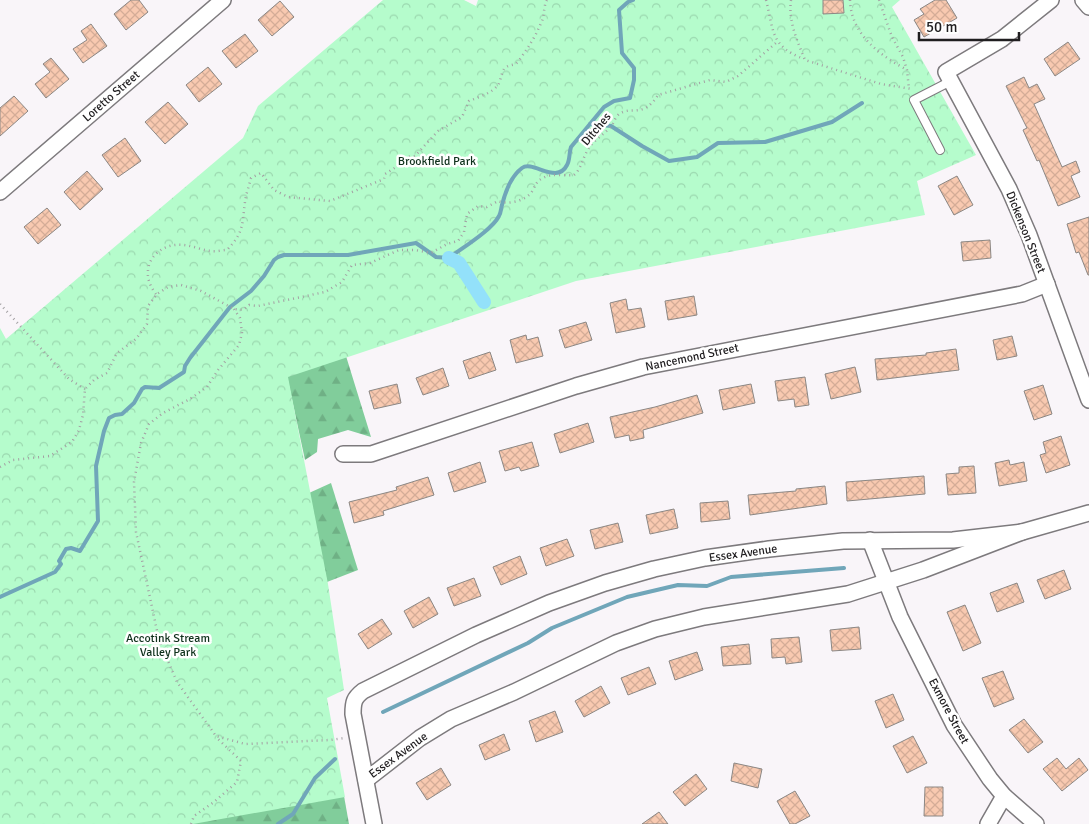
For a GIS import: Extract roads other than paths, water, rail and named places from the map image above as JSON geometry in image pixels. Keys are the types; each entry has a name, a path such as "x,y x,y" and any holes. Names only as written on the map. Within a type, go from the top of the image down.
{"street":[{"name":"Loretto Street","path":"0,192 223,0"},
{"path":"948,77 1002,39 1051,0"},
{"path":"1083,0 1089,7"},
{"name":"Dickenson Street","path":"948,77 1009,189 1047,284 1089,400"},
{"name":"Nancemond Street","path":"343,454 371,454 576,386 643,367 722,350 1022,294 1047,284"},
{"name":"Essex Avenue","path":"1022,532 953,540 870,540 769,549 705,558 613,581 549,603 476,635 363,690 354,698 353,704 366,780 420,738 451,720 616,643 655,629 704,617 848,594 923,570 1022,532 1089,512"},
{"name":"Exmore Street","path":"870,540 900,617 954,725 990,779 1004,796 1036,824"},
{"path":"366,780 374,824"},
{"path":"988,824 1004,796"}],"lane":[{"path":"940,150 914,100 928,93 948,77"}],"waterway":[{"path":"0,597 55,572 61,564 59,561 66,549 71,548 80,551 98,521 96,466 109,418 122,414 134,403 145,387 159,388 184,372 190,358 230,307 251,291 264,276 274,260 284,255 348,255 416,243 436,257 449,258 484,233 495,221 500,213 509,185 518,171 527,166 551,173 563,171 568,163 571,147 604,107 614,101 630,98 634,80 634,68 622,53 619,10 633,0"},
{"path":"590,124 611,126 669,161 697,157 718,143 765,142 832,122 862,103"},
{"path":"449,258 459,263 484,302"},
{"path":"383,712 528,643 552,628 627,597 678,585 707,586 731,577 844,568"},
{"path":"278,824 293,814 315,778 335,759"}],"park label":[{"name":"Brookfield Park","path":"437,161"},
{"name":"Accotink Stream Valley Park","path":"168,645"}]}
